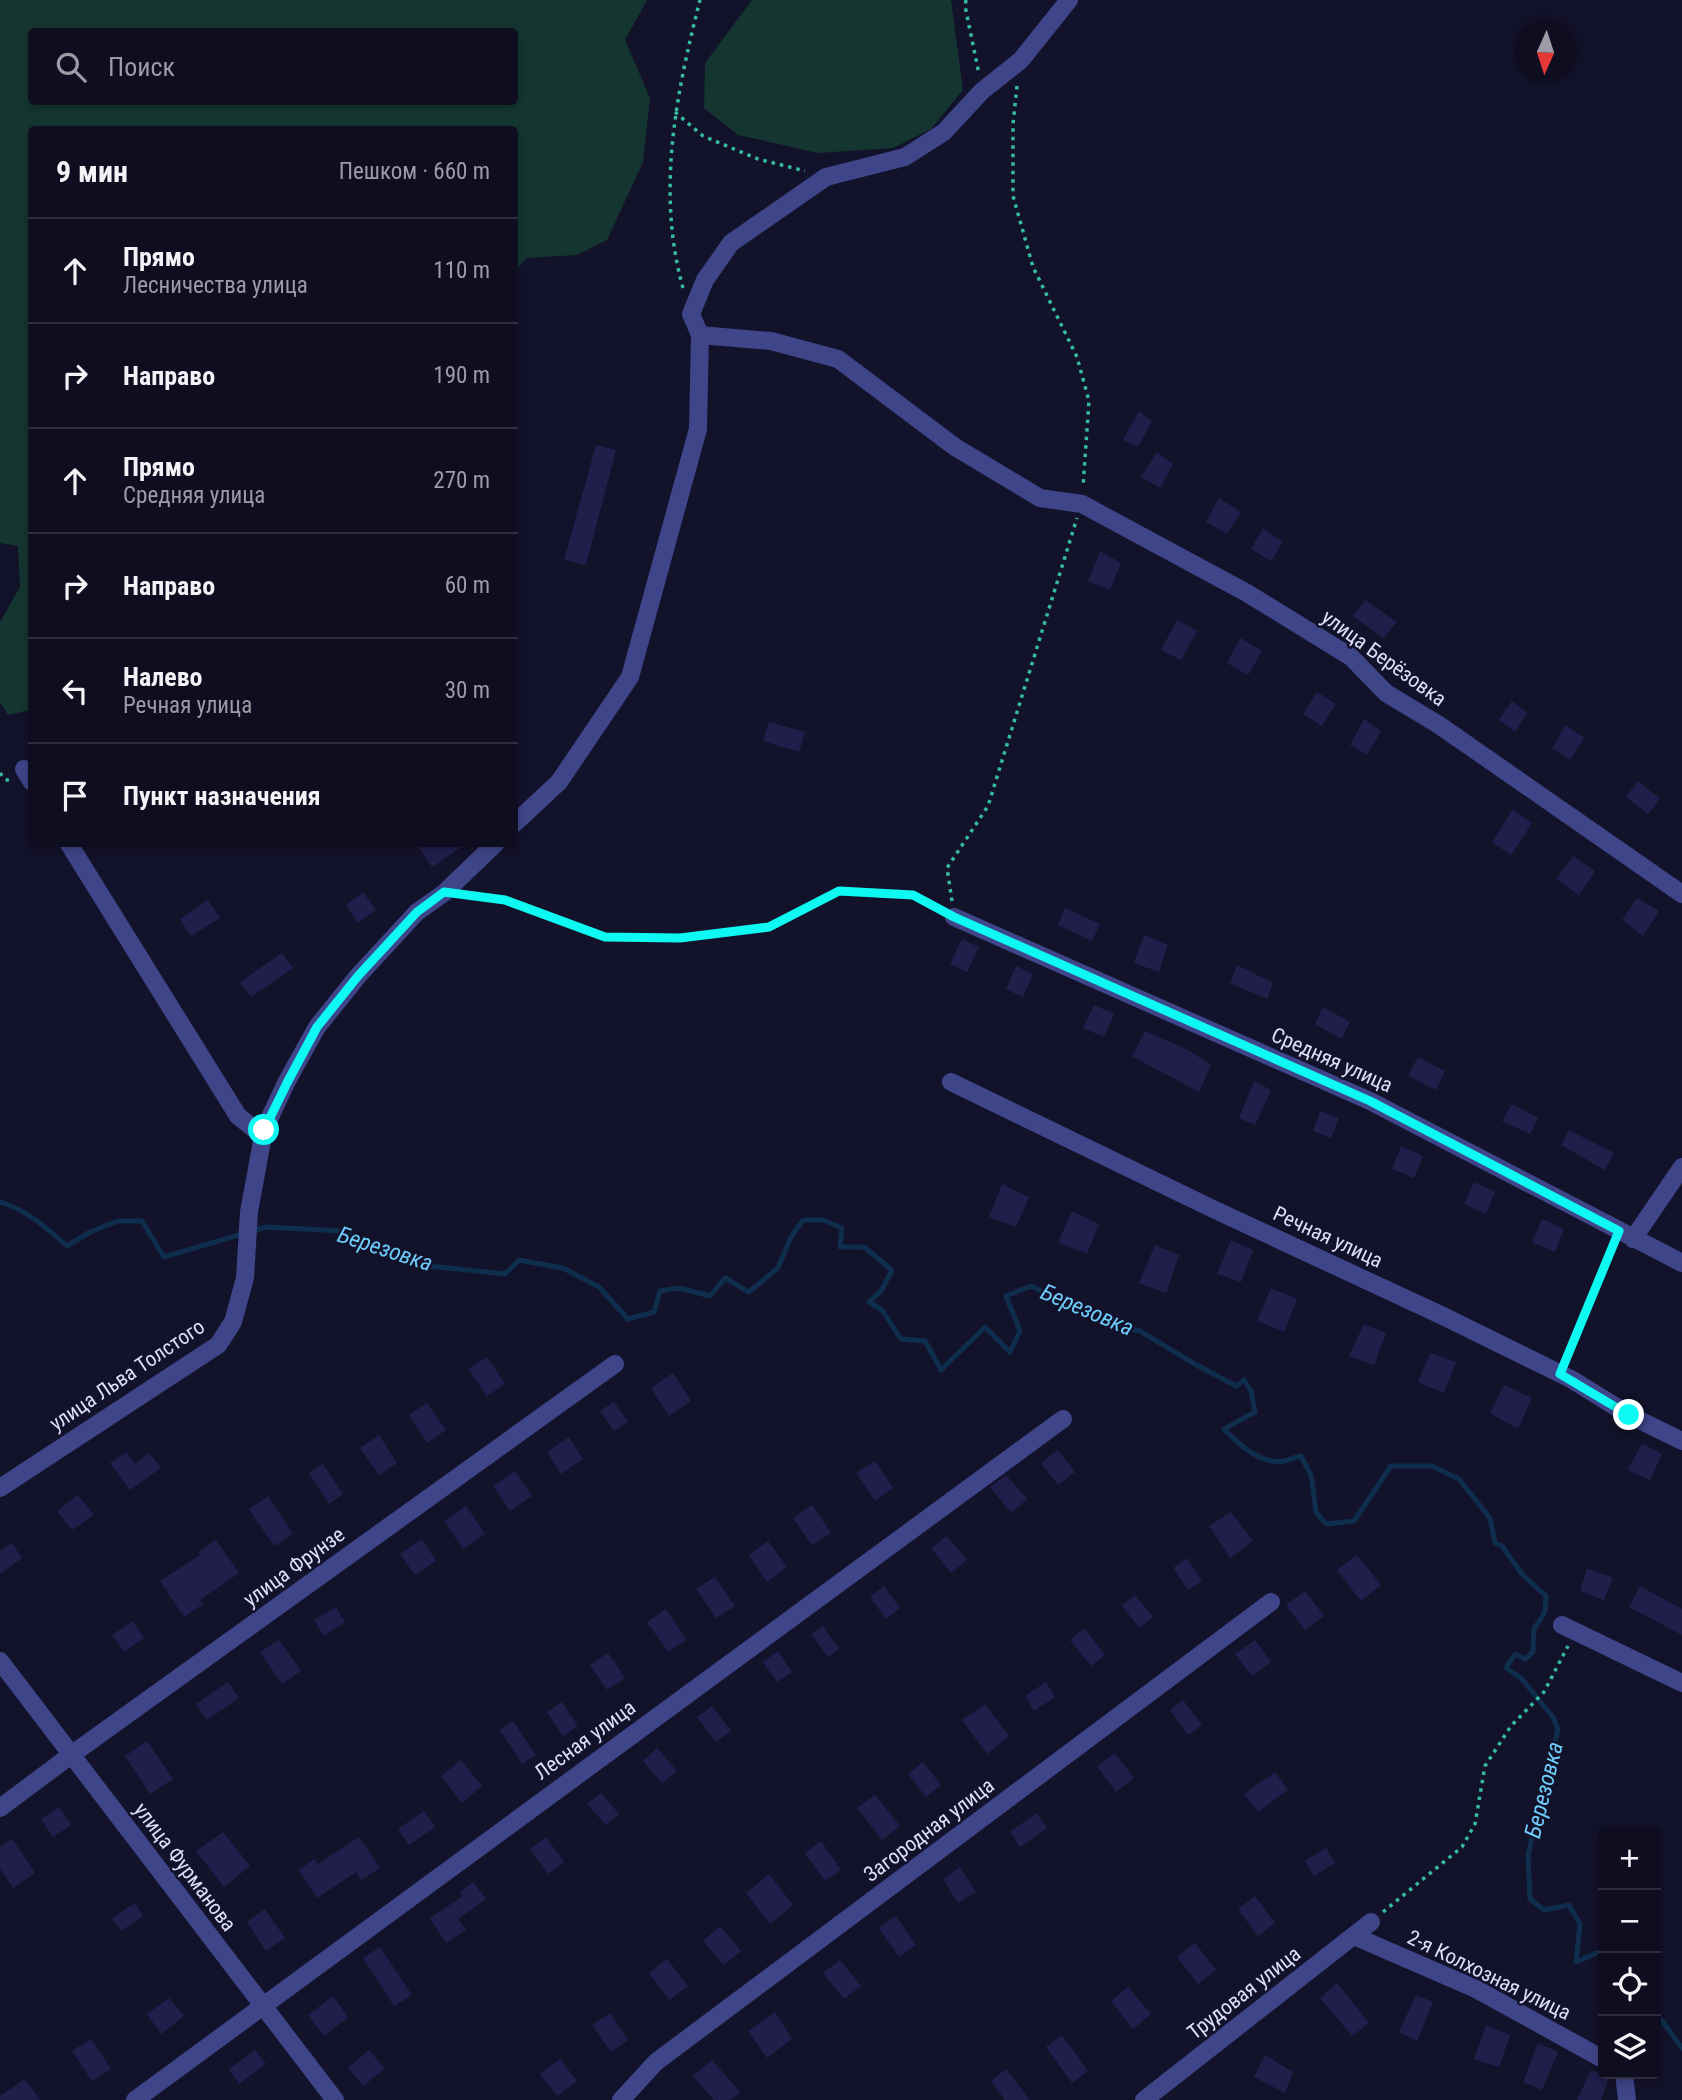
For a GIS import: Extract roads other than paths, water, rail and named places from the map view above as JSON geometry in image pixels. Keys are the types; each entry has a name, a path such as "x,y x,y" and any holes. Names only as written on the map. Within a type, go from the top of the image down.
{"street":[{"path":"518,820 559,782 630,677 698,429 700,335 691,314 705,280 731,243 826,177 905,157 944,132 982,90 1021,60 1069,0"},
{"name":"улица Берёзовка","path":"700,335 771,341 838,359 956,447 1040,498 1082,504 1247,593 1351,657 1386,693 1439,725 1682,894"},
{"path":"71,847 238,1116 263,1136"},
{"name":"улица Льва Толстого","path":"0,1488 218,1345 233,1322 245,1278 249,1212 264,1130 317,1027 358,976 417,912 444,892 492,847"},
{"name":"Средняя улица","path":"954,917 1370,1101 1682,1263"},
{"name":"Речная улица","path":"951,1082 1213,1209 1443,1316 1560,1374 1629,1415 1682,1441"},
{"path":"1626,1235 1682,1167"},
{"name":"улица Фрунзе","path":"0,1808 615,1364"},
{"name":"Лесная улица","path":"135,2100 1063,1419"},
{"name":"Загородная улица","path":"621,2100 656,2062 1271,1602"},
{"path":"1569,1628 1682,1683"},
{"name":"улица Фурманова","path":"0,1661 335,2100"},
{"name":"Трудовая улица","path":"1144,2100 1371,1922"},
{"name":"2-я Колхозная улица","path":"1354,1936 1476,1989 1598,2056"},
{"path":"1625,2079 1627,2100"}],"waterway":[{"name":"Березовка","path":"0,1202 10,1205 44,1226 67,1246 90,1232 118,1221 142,1221 164,1257 266,1227 342,1231 420,1265 505,1274 519,1260 563,1268 599,1287 628,1319 654,1312 660,1291 679,1288 710,1296 725,1278 749,1292 778,1268 791,1237 803,1220 823,1220 842,1228 840,1247 864,1247 892,1270 881,1291 869,1302 882,1310 901,1339 925,1341 941,1370 985,1327 1010,1352 1020,1331 1006,1296 1031,1286 1106,1323 1140,1331 1236,1386 1244,1380 1251,1391 1255,1412 1224,1429 1244,1447 1267,1460 1284,1461 1301,1456 1311,1475 1316,1512 1326,1524 1354,1521 1391,1466 1432,1466 1459,1479 1490,1518 1495,1543 1502,1546 1522,1574 1546,1596 1545,1612 1534,1629 1533,1652 1525,1659 1515,1654 1506,1668 1521,1678 1553,1717 1558,1730 1528,1856 1530,1899 1544,1910 1569,1905 1580,1924 1576,1962 1598,1952"},
{"name":"Березовка","path":"1661,2020 1682,2048"}]}
